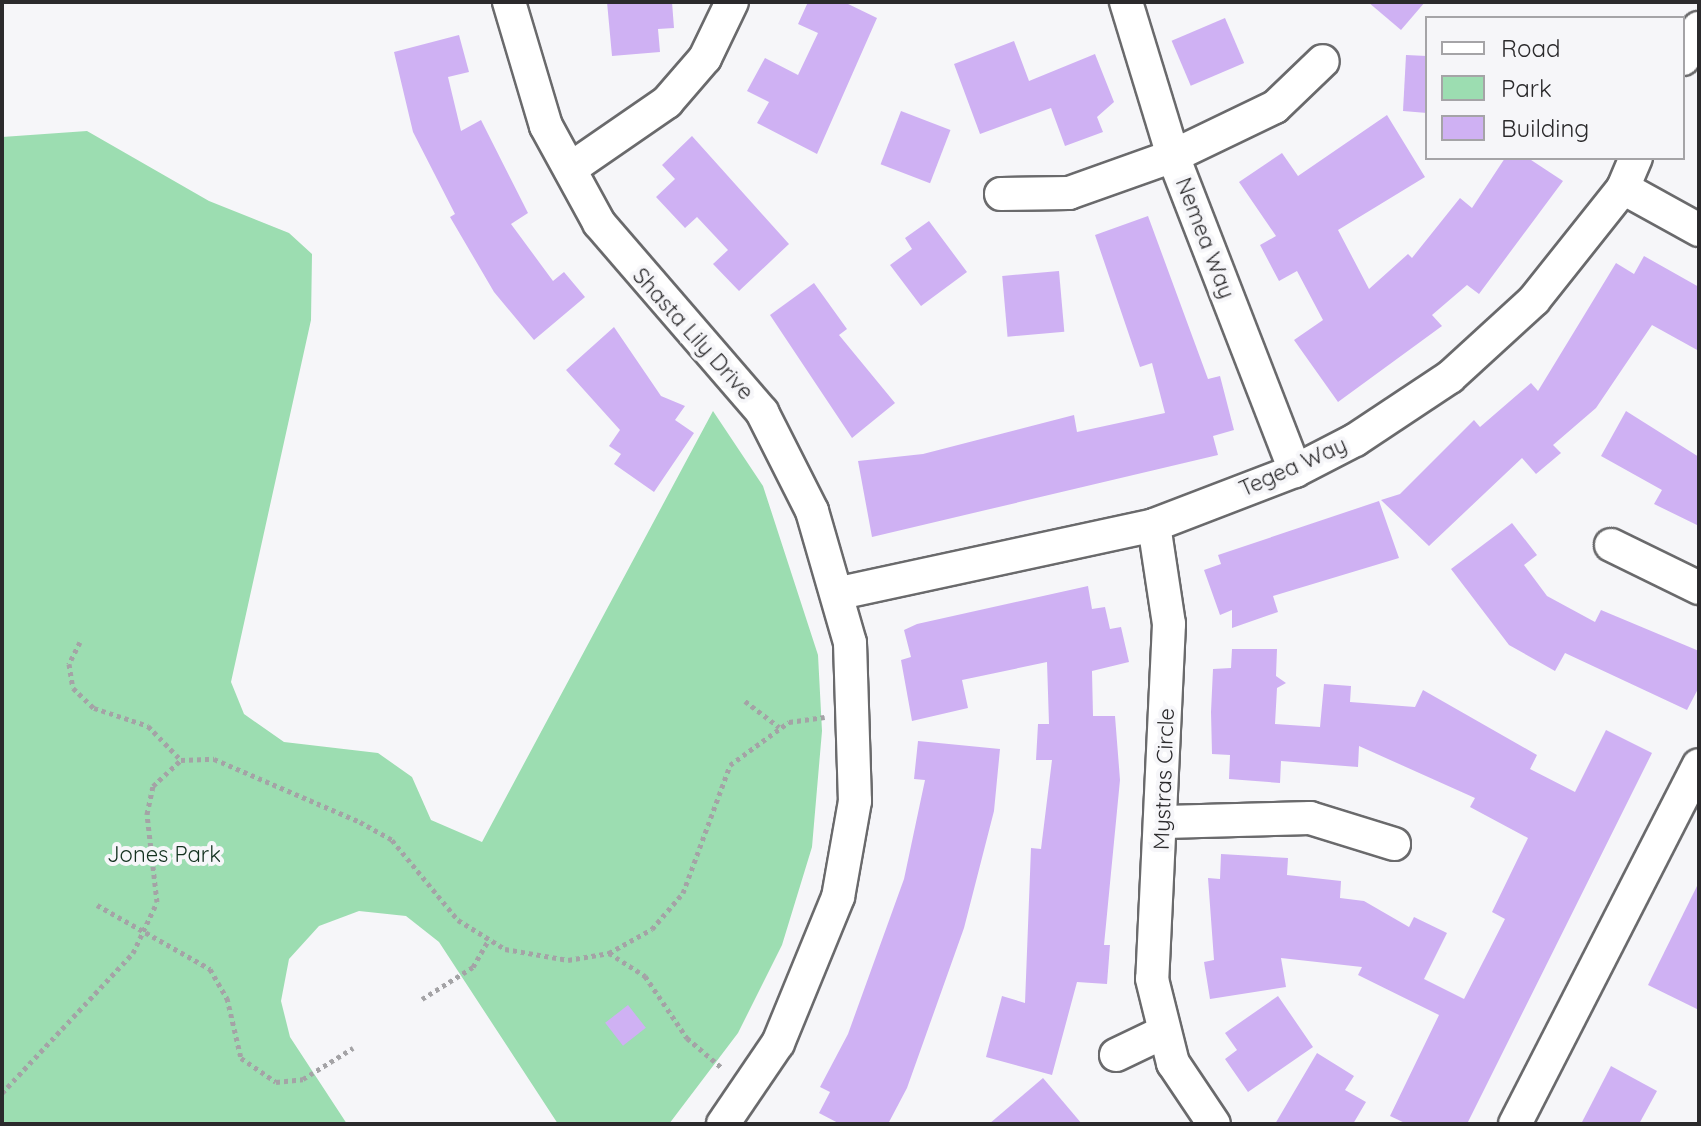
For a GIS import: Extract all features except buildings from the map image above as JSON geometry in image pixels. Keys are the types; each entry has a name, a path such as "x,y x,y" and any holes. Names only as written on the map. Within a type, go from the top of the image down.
{"street":[{"name":"Shasta Lily Drive","path":"509,2 526,72 570,169 634,269 762,412 812,511 840,593 858,738 843,875 807,987 762,1070 723,1124"},
{"path":"570,169 667,102 705,58 732,2"},
{"name":"Nemea Way","path":"1126,2 1173,156 1295,471"},
{"path":"1685,55 1699,28"},
{"path":"1001,194 1069,193 1173,156 1275,107 1323,61"},
{"name":"Tegea Way","path":"840,593 1154,525 1295,471 1387,421 1479,353 1534,300 1623,188 1635,160"},
{"path":"1623,188 1699,230"},
{"name":"Mystras Circle","path":"1154,525 1168,594 1165,822 1152,950 1162,1033 1187,1089 1214,1124"},
{"path":"1611,545 1699,588"},
{"path":"1515,1124 1699,765"},
{"path":"1165,822 1310,818 1394,844"},
{"path":"1116,1055 1162,1033"}],"path":[{"path":"80,642 69,664 73,688 94,708 148,726 181,760"},
{"path":"745,701 779,727"},
{"path":"2,1093 94,1000 141,935 157,902 147,814 153,786 181,760 214,759 392,840 458,920 489,939 568,960 609,953 652,929 683,893 730,765 779,727 825,717"},
{"path":"97,905 141,935 189,952 210,969 227,998 241,1058 276,1082 303,1079 353,1048"},
{"path":"422,999 473,967 489,939"},
{"path":"609,953 645,976 687,1038 722,1068"}],"green space":[{"name":"Jones Park","path":"87,131 209,201 289,233 312,254 311,320 231,682 244,714 284,742 378,753 412,777 431,820 482,842 713,411 763,486 818,655 822,731 812,847 782,945 738,1033 669,1124 558,1124 439,942 406,916 359,911 319,926 289,959 281,1001 290,1037 347,1124 2,1124 2,137"}]}
